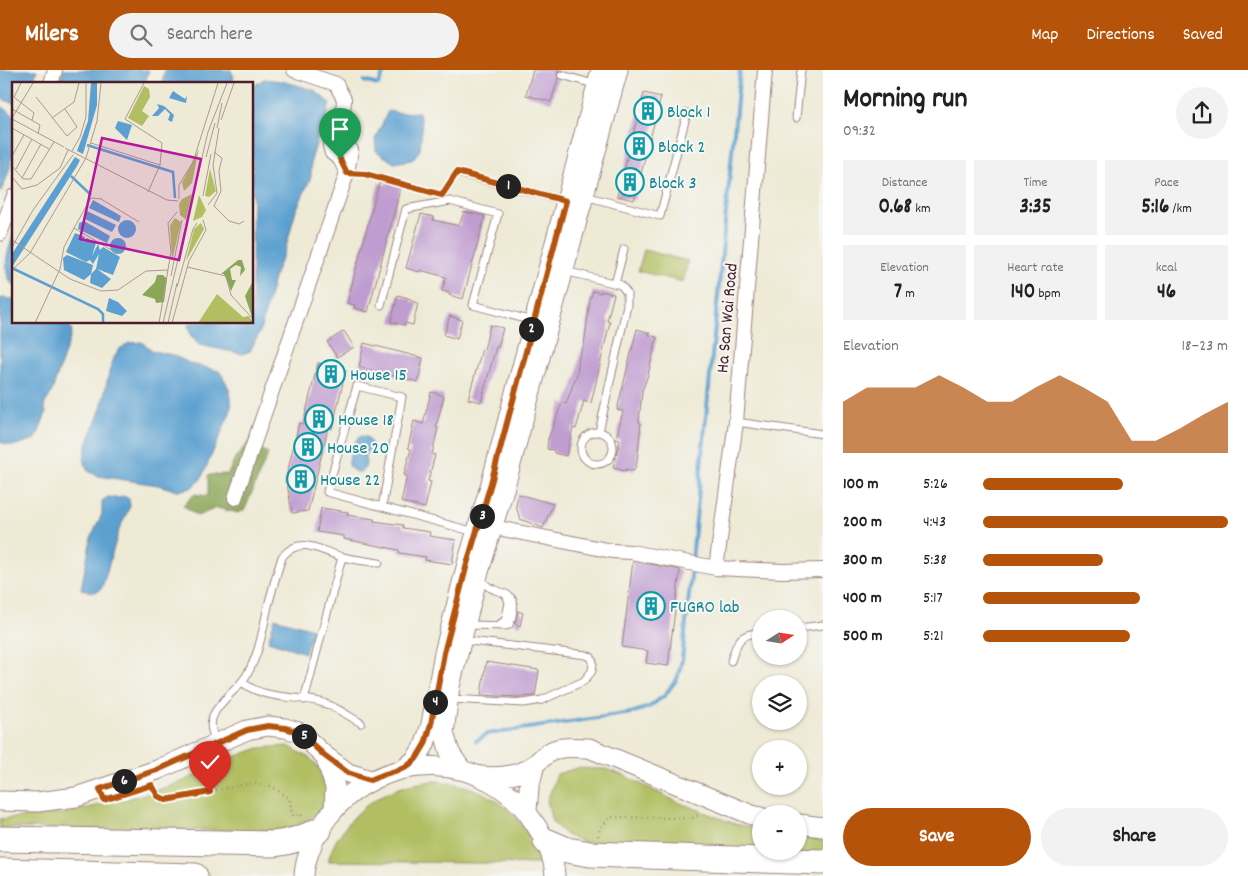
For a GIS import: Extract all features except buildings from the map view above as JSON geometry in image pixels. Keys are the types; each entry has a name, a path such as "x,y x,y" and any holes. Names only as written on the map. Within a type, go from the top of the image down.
{"highway":[{"path":"0,839 274,844 294,842 320,830"},
{"path":"546,841 567,850 590,854 823,862"},
{"path":"0,871 195,876"}],"street":[{"path":"294,70 336,84 344,99 342,112 330,146 332,153 340,159 347,173"},
{"path":"405,768 416,759 428,735 444,653 485,530 564,271 618,70"},
{"name":"Ha San Wai Road","path":"710,566 736,422 765,70"},
{"path":"461,769 450,752 444,733 448,699 462,634 478,575 485,530 533,321 599,78"},
{"path":"235,498 347,173 351,150"},
{"path":"0,234 12,201"},
{"path":"485,530 710,566 782,571 823,570"},
{"path":"0,801 38,802 76,797 157,770 247,730 268,726 299,732 325,756 348,773 370,780"},
{"path":"480,776 511,776 526,770 556,749 569,747 589,748 752,815"},
{"path":"325,756 334,786 334,810"},
{"path":"527,811 529,788 535,764"},
{"path":"304,876 311,848 320,830 334,810 351,793 370,780 385,774 405,768 438,766 461,769 480,776 510,794 527,811 546,841 556,876"},
{"path":"807,825 823,827"}],"lane":[{"path":"796,118 802,70"},
{"path":"562,75 599,78"},
{"path":"584,196 660,216 687,113"},
{"path":"457,172 566,201"},
{"path":"381,305 406,209 450,201 498,214 473,305 533,321"},
{"path":"616,284 624,250"},
{"path":"564,271 621,285 627,293 627,305 599,432"},
{"path":"382,507 402,398 357,386 327,492 382,507 485,530"},
{"path":"736,422 823,434"},
{"path":"599,432 607,436 612,443 612,452 607,460 599,464 590,462 583,456 580,448 583,439 590,433 599,432"},
{"path":"218,743 212,727 213,713 242,682 252,664 260,643 282,557 287,550 298,546 315,547 342,557 379,563"},
{"path":"304,700 342,557"},
{"path":"462,634 473,625 509,625 511,621 515,603 513,598 486,585 478,575"},
{"path":"808,627 823,625"},
{"path":"730,660 738,640 752,633"},
{"path":"448,699 524,703 542,700 584,681 592,671 593,662 591,657 586,655 462,634"},
{"path":"242,682 252,690 320,702 361,723"}],"path":[{"path":"347,173 365,174 442,195 457,172"},
{"path":"152,785 158,796 166,800 253,783 271,786 289,798 293,816"},
{"path":"598,840 600,828 611,817 692,818 700,815"}],"green space":[{"path":"644,250 688,261 683,282 638,271"},
{"path":"250,441 268,454 245,509 239,513 217,508 197,516 183,505 195,494 208,496 208,475 228,474 235,458"},
{"path":"288,746 311,759 326,777 328,799 320,810 300,828 266,831 0,828 0,819 67,813 138,796 182,782 226,760 259,748"},
{"path":"577,768 606,769 625,776 675,801 735,824 752,827 752,852 621,847 589,844 566,835 552,822 547,801 557,774"},
{"path":"437,781 474,789 490,796 503,805 515,816 525,830 542,864 328,861 334,845 348,823 369,804 393,790"},
{"path":"807,838 823,841 823,854 807,853"}],"water":[{"path":"0,70 37,70 34,82 12,82 12,102 1,99"},
{"path":"63,70 149,70 146,82 60,82"},
{"path":"165,70 231,70 234,77 233,82 162,82"},
{"path":"264,79 282,81 314,90 330,103 325,124 318,137 311,161 311,177 295,213 285,251 276,271 260,332 250,351 243,354 199,345 191,336 188,326 189,324 254,324 255,85"},
{"path":"0,105 12,114 12,154 8,174 0,193"},
{"path":"388,111 401,113 419,112 422,129 420,150 412,160 394,163 376,151 375,139"},
{"path":"12,239 12,283 6,268"},
{"path":"0,299 12,299 12,324 68,324 72,332 51,394 44,405 46,413 36,439 13,446 0,442"},
{"path":"142,342 153,351 173,355 191,364 219,371 229,391 231,401 230,413 201,479 191,488 178,491 158,485 98,476 88,471 84,460 86,447 101,408 111,364 118,350 129,343"},
{"path":"362,436 367,437 372,444 365,455 366,464 363,470 356,472 351,469 349,459 356,441"},
{"path":"124,496 129,499 130,506 119,530 102,588 95,592 81,589 91,538 102,514 102,501 108,497 118,498"},
{"path":"275,618 313,629 305,653 268,641"}],"waterway":[{"path":"364,81 378,85 385,70"},
{"path":"692,560 740,70"},
{"path":"476,741 487,734 631,713 649,707 664,696 677,679 682,660 692,567"}],"place":[{"name":"Block 1","path":"648,111"},
{"name":"Block 2","path":"639,146"},
{"name":"Block 3","path":"630,182"},
{"name":"House 15","path":"331,374"},
{"name":"House 18","path":"319,419"},
{"name":"House 20","path":"308,447"},
{"name":"House 22","path":"301,479"},
{"name":"FUGRO lab","path":"651,606"}],"route":[{"path":"210,792 166,800 158,796 152,785 104,800 100,789 157,770 247,730 268,726 299,732 325,756 348,773 370,780 405,768 416,759 425,744 431,724 444,653 566,201 457,172 442,195 365,174 347,173 340,159"}]}
